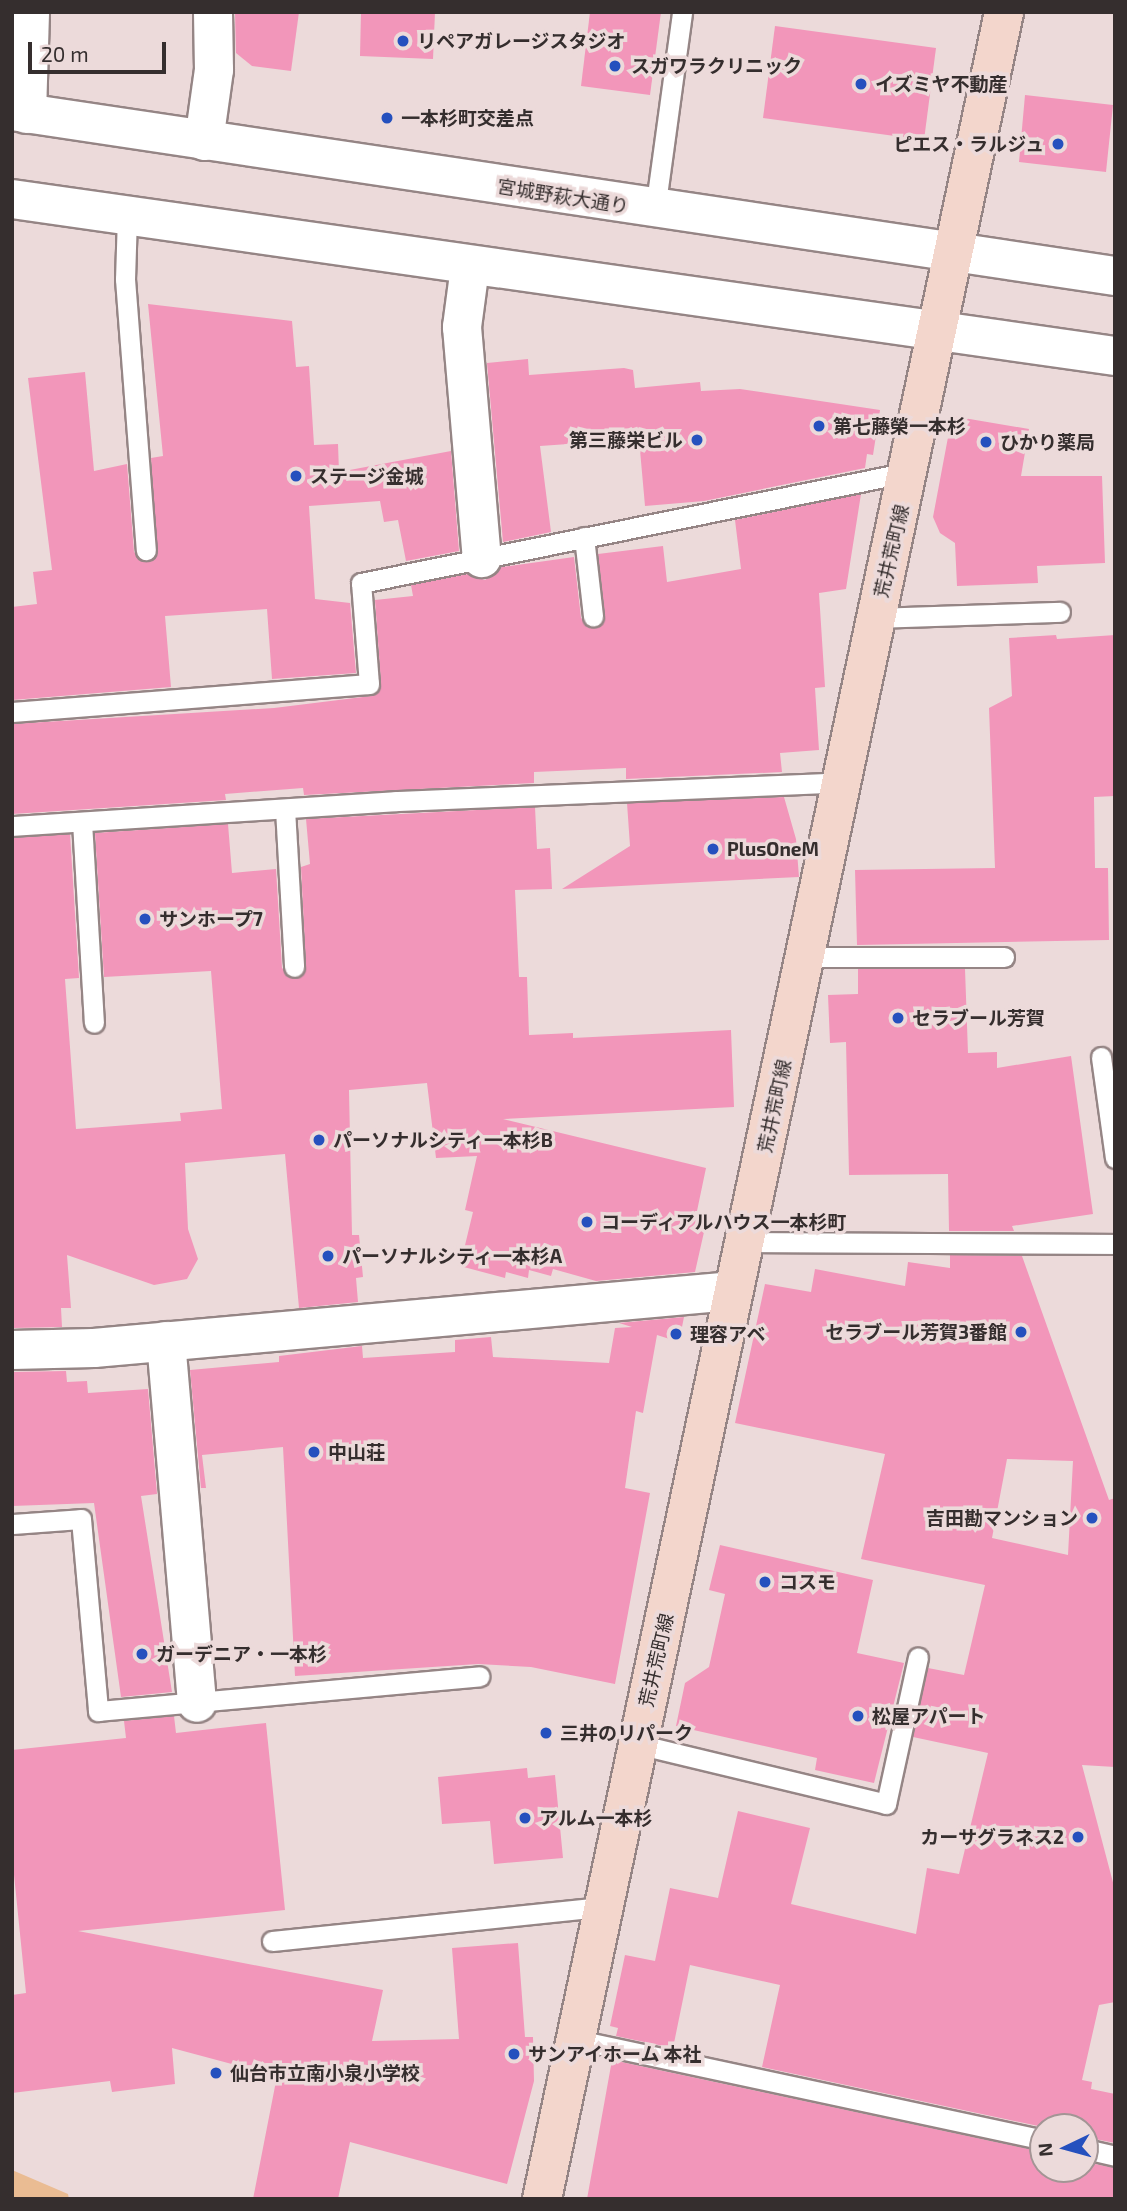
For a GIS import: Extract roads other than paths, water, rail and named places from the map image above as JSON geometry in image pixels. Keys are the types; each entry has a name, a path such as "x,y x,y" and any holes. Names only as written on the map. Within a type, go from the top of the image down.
{"main road":[{"name":"荒井荒町線","path":"542,2199 573,2039 909,472 1004,12"}],"street":[{"path":"20,113 30,12"},
{"path":"204,141 214,70 213,12"},
{"name":"宮城野萩大通り","path":"20,113 655,210 1115,276"},
{"path":"12,200 470,267 1115,356"},
{"path":"470,267 462,327 482,558"},
{"path":"12,1350 166,1341 733,1290"},
{"path":"166,1341 197,1703"}],"lane":[{"path":"655,210 682,12"},
{"path":"127,216 125,279 146,550"},
{"path":"12,712 369,684 361,583 909,472"},
{"path":"584,537 593,616"},
{"path":"876,618 1060,612"},
{"path":"12,826 285,809 841,782"},
{"path":"285,809 294,967"},
{"path":"82,822 94,1023"},
{"path":"804,957 1004,957"},
{"path":"1101,1058 1115,1158"},
{"path":"745,1242 1115,1244"},
{"path":"12,1524 81,1519 98,1711 479,1676"},
{"path":"637,1744 886,1804 918,1657"},
{"path":"272,1941 602,1907"},
{"path":"573,2039 1029,2137"}],"place":[{"name":"リペアガレージスタジオ","path":"403,41"},
{"name":"スガワラクリニック","path":"615,66"},
{"name":"イズミヤ不動産","path":"861,84"},
{"name":"一本杉町交差点","path":"387,118"},
{"name":"ピエス・ラルジュ","path":"1058,144"},
{"name":"第七藤榮一本杉","path":"819,426"},
{"name":"第三藤栄ビル","path":"697,440"},
{"name":"ひかり薬局","path":"986,442"},
{"name":"ステージ金城","path":"296,476"},
{"name":"PlusOneM","path":"713,849"},
{"name":"サンホープ7","path":"145,919"},
{"name":"セラブール芳賀","path":"898,1018"},
{"name":"パーソナルシティ一本杉B","path":"319,1140"},
{"name":"コーディアルハウス一本杉町","path":"587,1222"},
{"name":"パーソナルシティ一本杉A","path":"328,1256"},
{"name":"セラブール芳賀3番館","path":"1021,1332"},
{"name":"理容アベ","path":"676,1334"},
{"name":"中山荘","path":"314,1452"},
{"name":"吉田勘マンション","path":"1092,1518"},
{"name":"コスモ","path":"765,1582"},
{"name":"ガーデニア・一本杉","path":"142,1654"},
{"name":"松屋アパート","path":"858,1716"},
{"name":"三井のリパーク","path":"546,1733"},
{"name":"アルム一本杉","path":"525,1818"},
{"name":"カーサグラネス2","path":"1078,1837"},
{"name":"サンアイホーム 本社","path":"514,2054"},
{"name":"仙台市立南小泉小学校","path":"216,2073"}]}
